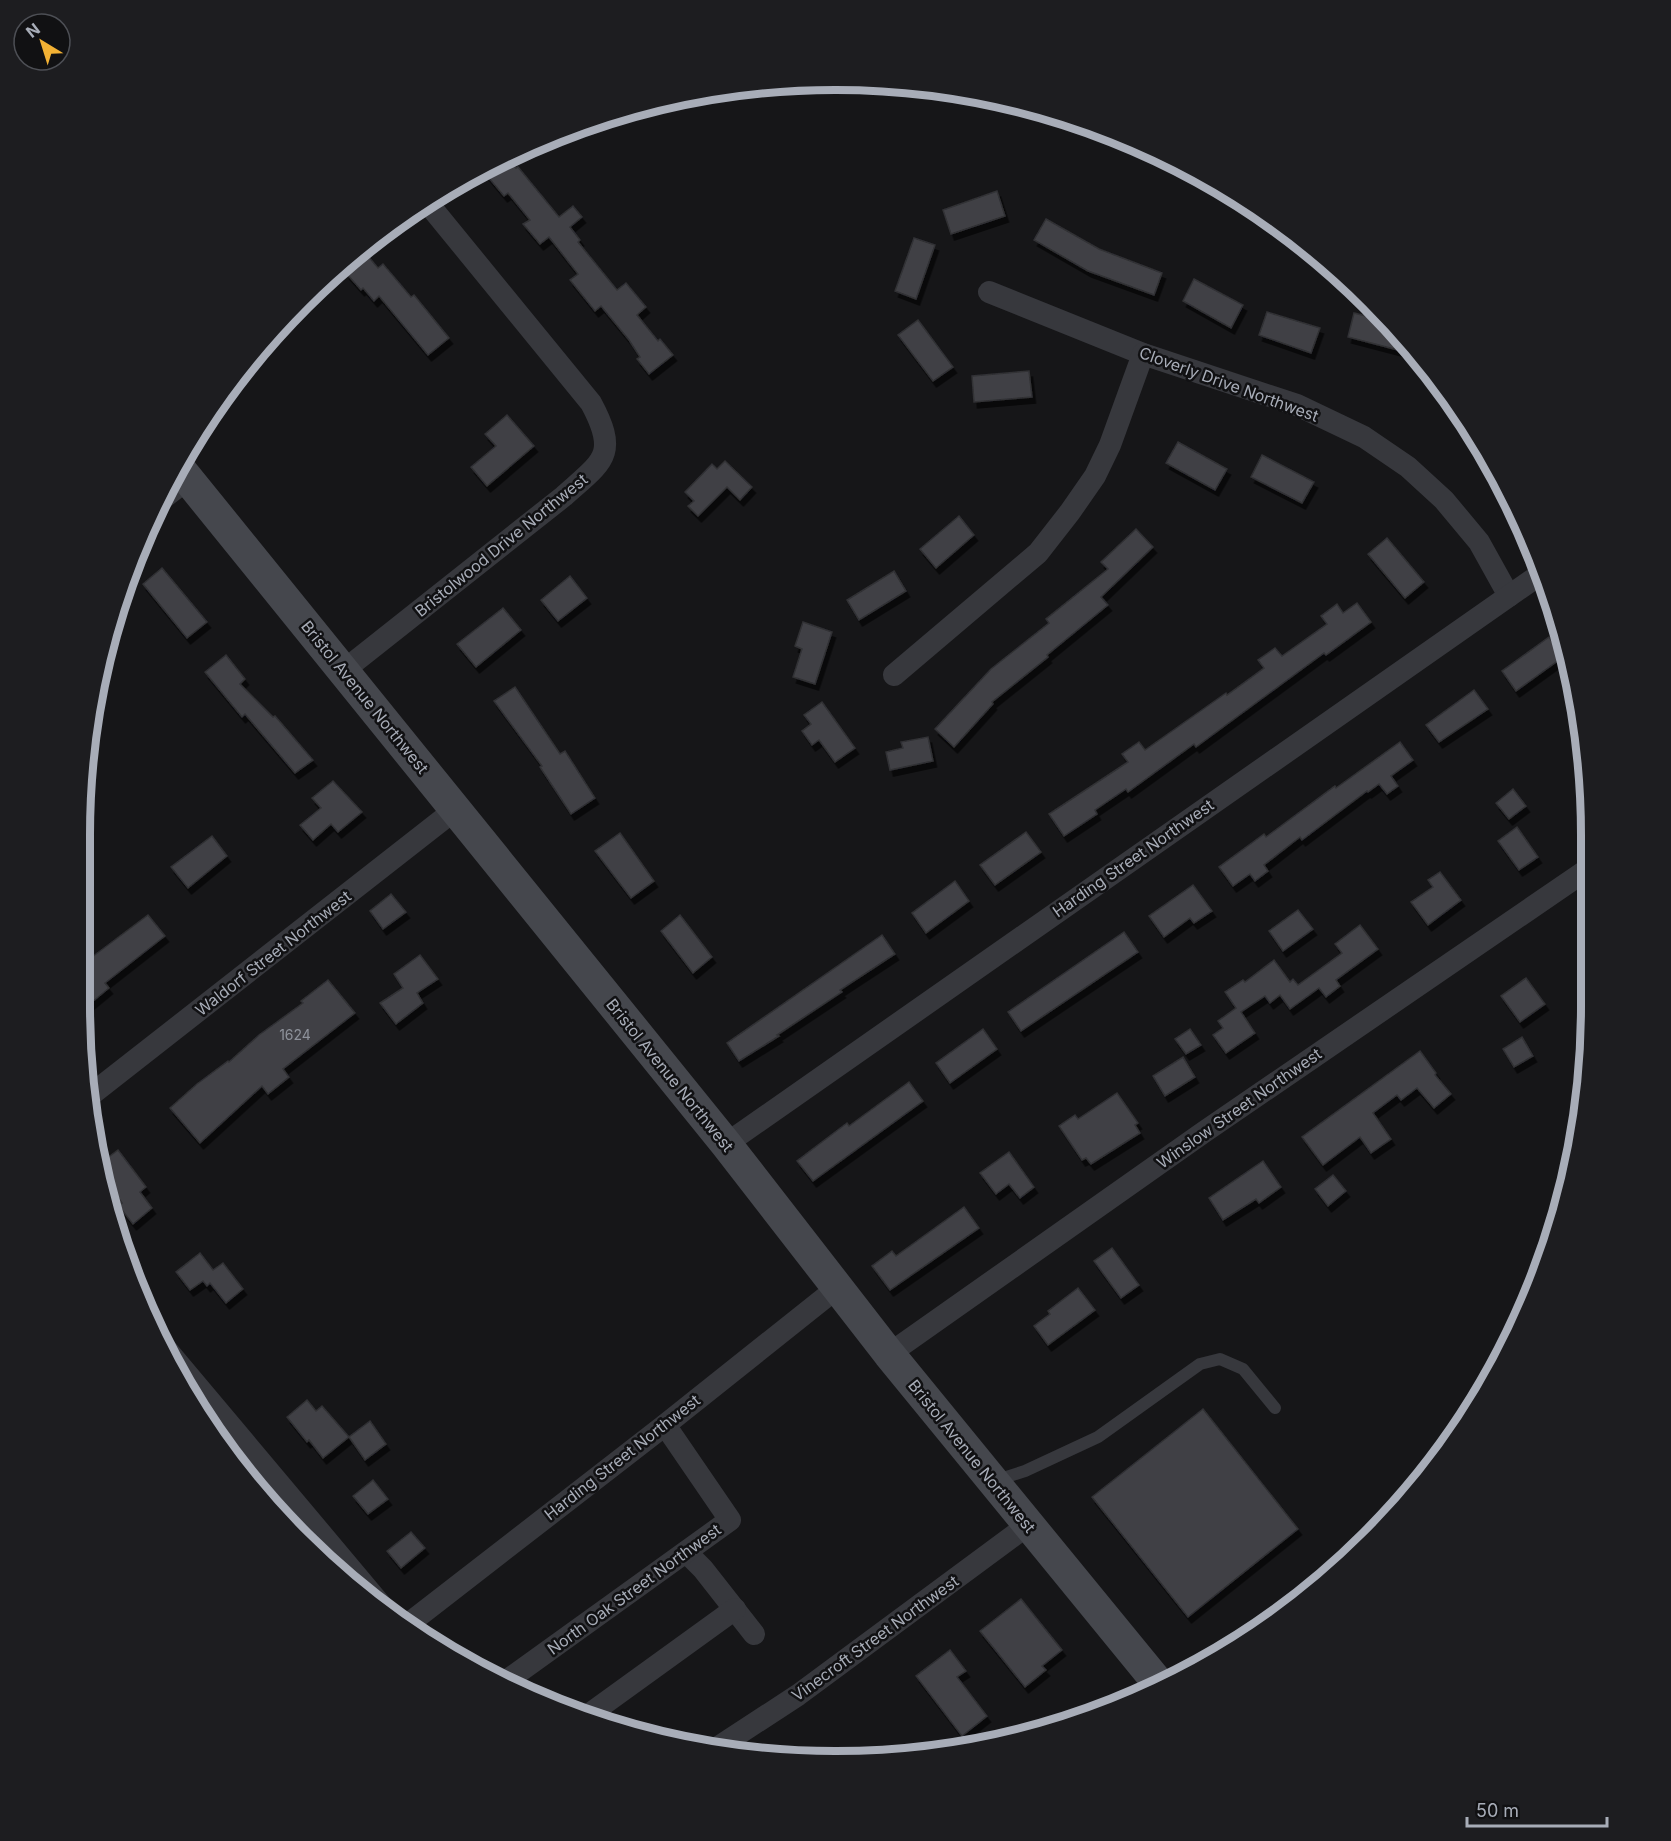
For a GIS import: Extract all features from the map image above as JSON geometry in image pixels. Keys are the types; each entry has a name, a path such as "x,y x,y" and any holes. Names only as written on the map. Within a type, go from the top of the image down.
{"street":[{"name":"Bristolwood Drive Northwest","path":"343,671 564,496 597,466 607,445 602,423 591,403 432,209"},
{"name":"Cloverly Drive Northwest","path":"989,292 1143,354 1297,405 1364,437 1408,467 1444,500 1479,542 1509,596"},
{"path":"894,675 1038,553 1070,512 1095,476 1110,445 1143,354"},
{"name":"Bristol Avenue Northwest","path":"184,475 726,1144 889,1354 1155,1679"},
{"name":"Harding Street Northwest","path":"726,1144 1534,578"},
{"name":"Waldorf Street Northwest","path":"95,1091 456,809"},
{"name":"Winslow Street Northwest","path":"889,1354 1213,1125 1581,874"},
{"name":"Harding Street Northwest","path":"414,1620 837,1288"},
{"path":"210,1410 353,1574"},
{"name":"North Oak Street Northwest","path":"512,1677 730,1520 665,1425"},
{"name":"Vinecroft Street Northwest","path":"725,1743 798,1695 1028,1525"},
{"path":"686,1552 703,1569 754,1634"},
{"path":"595,1710 735,1609"}],"lane":[{"path":"993,1482 1025,1471 1098,1437 1200,1364 1220,1359 1243,1369 1275,1408"}],"building":[{"path":"512,164 516,168 518,167 559,217 573,206 582,217 570,227 580,240 578,242 617,290 626,283 646,307 637,315 673,355 649,374 637,359 640,357 629,340 601,306 595,311 570,280 578,274 549,237 540,244 523,224 530,220 508,193 504,196 488,177"},
{"path":"997,191 1005,216 951,234 943,210"},
{"path":"1046,219 1099,249 1162,273 1154,295 1088,271 1034,240"},
{"path":"914,238 935,245 916,299 895,291"},
{"path":"368,256 378,268 383,264 411,297 414,295 449,338 428,355 379,296 374,301 363,288 361,290 346,273"},
{"path":"1194,279 1243,305 1231,328 1183,301"},
{"path":"1267,312 1320,328 1311,353 1259,335"},
{"path":"1354,313 1372,317 1399,347 1398,350 1348,337"},
{"path":"918,320 953,367 933,381 898,335"},
{"path":"1029,371 1032,397 974,402 972,376"},
{"path":"507,415 534,446 487,486 471,467 496,446 485,434"},
{"path":"1178,442 1227,469 1215,490 1166,463"},
{"path":"1262,455 1314,482 1302,503 1251,477"},
{"path":"725,461 752,487 740,500 727,487 698,516 688,506 694,501 685,492 712,464 717,469"},
{"path":"959,516 974,535 936,568 920,549"},
{"path":"1136,529 1153,547 1101,597 1108,605 992,702 993,704 954,747 935,729 991,669 1049,623 1046,619 1108,569 1101,562"},
{"path":"1387,538 1424,582 1405,598 1368,554"},
{"path":"162,568 207,622 187,638 143,584"},
{"path":"894,571 906,591 859,620 847,600"},
{"path":"570,576 587,598 558,621 541,600"},
{"path":"1357,603 1371,622 1326,655 1324,653 1196,747 1194,744 1128,792 1126,789 1095,810 1097,814 1064,836 1049,814 1128,762 1122,754 1139,742 1145,750 1226,693 1227,695 1264,668 1258,660 1275,648 1282,656 1327,624 1321,616 1337,604 1343,613"},
{"path":"503,608 521,630 476,667 457,644"},
{"path":"803,622 832,632 815,684 793,677 802,649 795,646"},
{"path":"1549,637 1557,649 1560,659 1516,691 1502,671"},
{"path":"226,655 245,679 240,684 273,717 275,716 313,760 295,773 245,714 242,717 205,672"},
{"path":"515,687 560,754 565,751 595,798 571,814 540,767 542,766 494,701"},
{"path":"1474,690 1488,709 1439,742 1426,725"},
{"path":"822,702 855,748 835,762 819,740 812,745 802,731 811,724 804,715"},
{"path":"928,737 933,761 890,770 886,752 903,748 901,742"},
{"path":"1400,742 1413,760 1391,776 1398,786 1387,794 1379,784 1367,791 1302,840 1300,837 1264,865 1268,871 1255,881 1250,874 1233,886 1219,867 1264,834 1266,837"},
{"path":"333,781 362,812 338,832 331,824 313,840 300,825 321,808 312,798"},
{"path":"1513,789 1526,806 1509,819 1496,803"},
{"path":"1517,827 1538,857 1519,870 1498,841"},
{"path":"1026,832 1041,852 995,885 980,865"},
{"path":"620,833 654,881 631,898 595,851"},
{"path":"212,836 227,856 188,888 171,867"},
{"path":"1440,872 1461,900 1428,925 1411,902 1433,887 1428,880"},
{"path":"955,881 969,901 926,933 912,913"},
{"path":"1193,885 1212,911 1194,923 1190,918 1164,937 1149,916"},
{"path":"391,894 406,912 383,929 370,911"},
{"path":"1298,910 1313,929 1283,951 1269,931"},
{"path":"148,915 165,936 105,983 109,988 90,1004 90,958"},
{"path":"680,915 712,957 693,973 661,931"},
{"path":"1360,925 1378,949 1336,980 1340,986 1326,997 1319,988 1290,1009 1280,995 1270,1003 1265,996 1241,1012 1255,1033 1226,1053 1213,1035 1223,1028 1218,1021 1236,1008 1225,992 1243,980 1245,982 1274,960 1290,982 1293,979 1298,985 1342,953 1335,944"},
{"path":"1124,932 1138,952 1021,1031 1008,1012"},
{"path":"882,935 895,954 840,990 842,992 777,1035 779,1036 739,1061 727,1043"},
{"path":"420,955 438,979 417,993 423,1003 396,1024 380,1003 403,988 394,974"},
{"path":"1526,978 1545,1004 1520,1022 1501,996"},
{"path":"328,980 355,1013 283,1069 289,1077 268,1094 262,1086 200,1143 170,1108 197,1084 229,1062 259,1035 303,1003 301,1001"},
{"path":"983,1029 997,1049 950,1083 936,1063"},
{"path":"1190,1029 1201,1045 1186,1054 1175,1039"},
{"path":"1522,1037 1533,1056 1514,1067 1503,1049"},
{"path":"1420,1051 1436,1073 1435,1075 1451,1094 1434,1108 1417,1088 1401,1100 1397,1095 1373,1113 1391,1139 1371,1153 1360,1137 1323,1165 1302,1137"},
{"path":"1183,1057 1195,1077 1165,1096 1153,1076"},
{"path":"909,1082 923,1101 813,1181 797,1161 847,1123 849,1126"},
{"path":"1117,1093 1138,1123 1135,1125 1140,1133 1091,1164 1086,1158 1082,1160 1059,1126 1075,1115 1078,1119"},
{"path":"118,1150 146,1187 140,1192 152,1208 133,1224 118,1205 122,1203 113,1190 106,1159"},
{"path":"1009,1152 1034,1187 1020,1198 1009,1184 996,1194 980,1173"},
{"path":"1263,1161 1281,1187 1259,1203 1256,1199 1223,1220 1209,1198"},
{"path":"1333,1175 1346,1191 1328,1206 1315,1189"},
{"path":"964,1207 979,1228 890,1290 872,1266 892,1251 896,1256"},
{"path":"1112,1248 1139,1285 1121,1298 1094,1261"},
{"path":"200,1253 213,1270 223,1263 243,1289 226,1303 210,1283 207,1286 203,1281 190,1290 176,1272"},
{"path":"1078,1288 1095,1310 1048,1345 1034,1326 1050,1314 1048,1311"},
{"path":"307,1400 316,1411 322,1406 349,1437 323,1458 287,1417"},
{"path":"1203,1409 1298,1529 1188,1617 1092,1497"},
{"path":"370,1421 386,1444 365,1460 349,1437"},
{"path":"373,1480 388,1499 368,1514 353,1496"},
{"path":"411,1532 425,1548 401,1568 387,1551"},
{"path":"1021,1599 1062,1650 1042,1666 1046,1670 1025,1687 980,1631"},
{"path":"950,1650 966,1671 957,1677 987,1716 962,1736 916,1676"}]}
